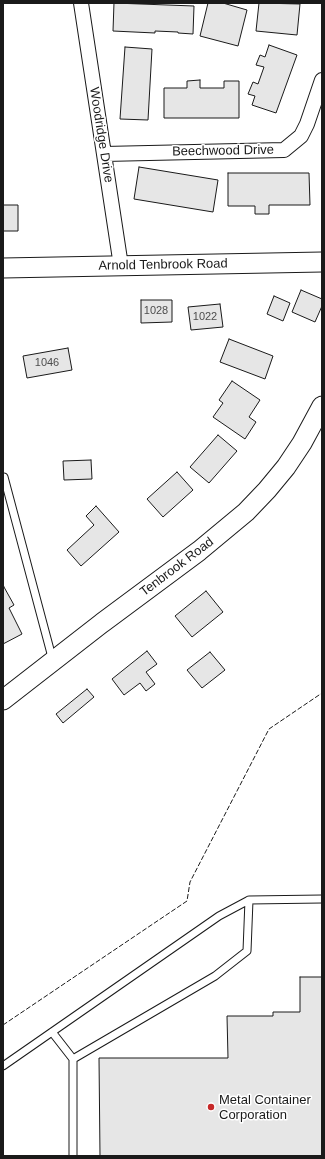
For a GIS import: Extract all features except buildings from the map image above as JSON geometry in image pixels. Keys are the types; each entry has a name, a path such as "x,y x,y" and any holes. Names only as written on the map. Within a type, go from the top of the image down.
{"street":[{"name":"Woodridge Drive","path":"81,3 121,266"},
{"name":"Beechwood Drive","path":"104,154 284,150 301,136 307,124 322,80"},
{"name":"Arnold Tenbrook Road","path":"3,268 322,262"},
{"name":"Tenbrook Road","path":"3,700 199,551 246,512 268,490 286,467 302,443 322,406"}],"lane":[{"path":"4,477 53,661"},
{"path":"3,1066 219,916 249,900 322,899"},
{"path":"73,1059 215,976 247,951 249,900"},
{"path":"52,1032 73,1059 73,1156"}],"fence":[{"path":"3,1025 187,901 190,882 269,729 322,693"}],"place":[{"name":"Metal Container Corporation","path":"211,1107"}]}
